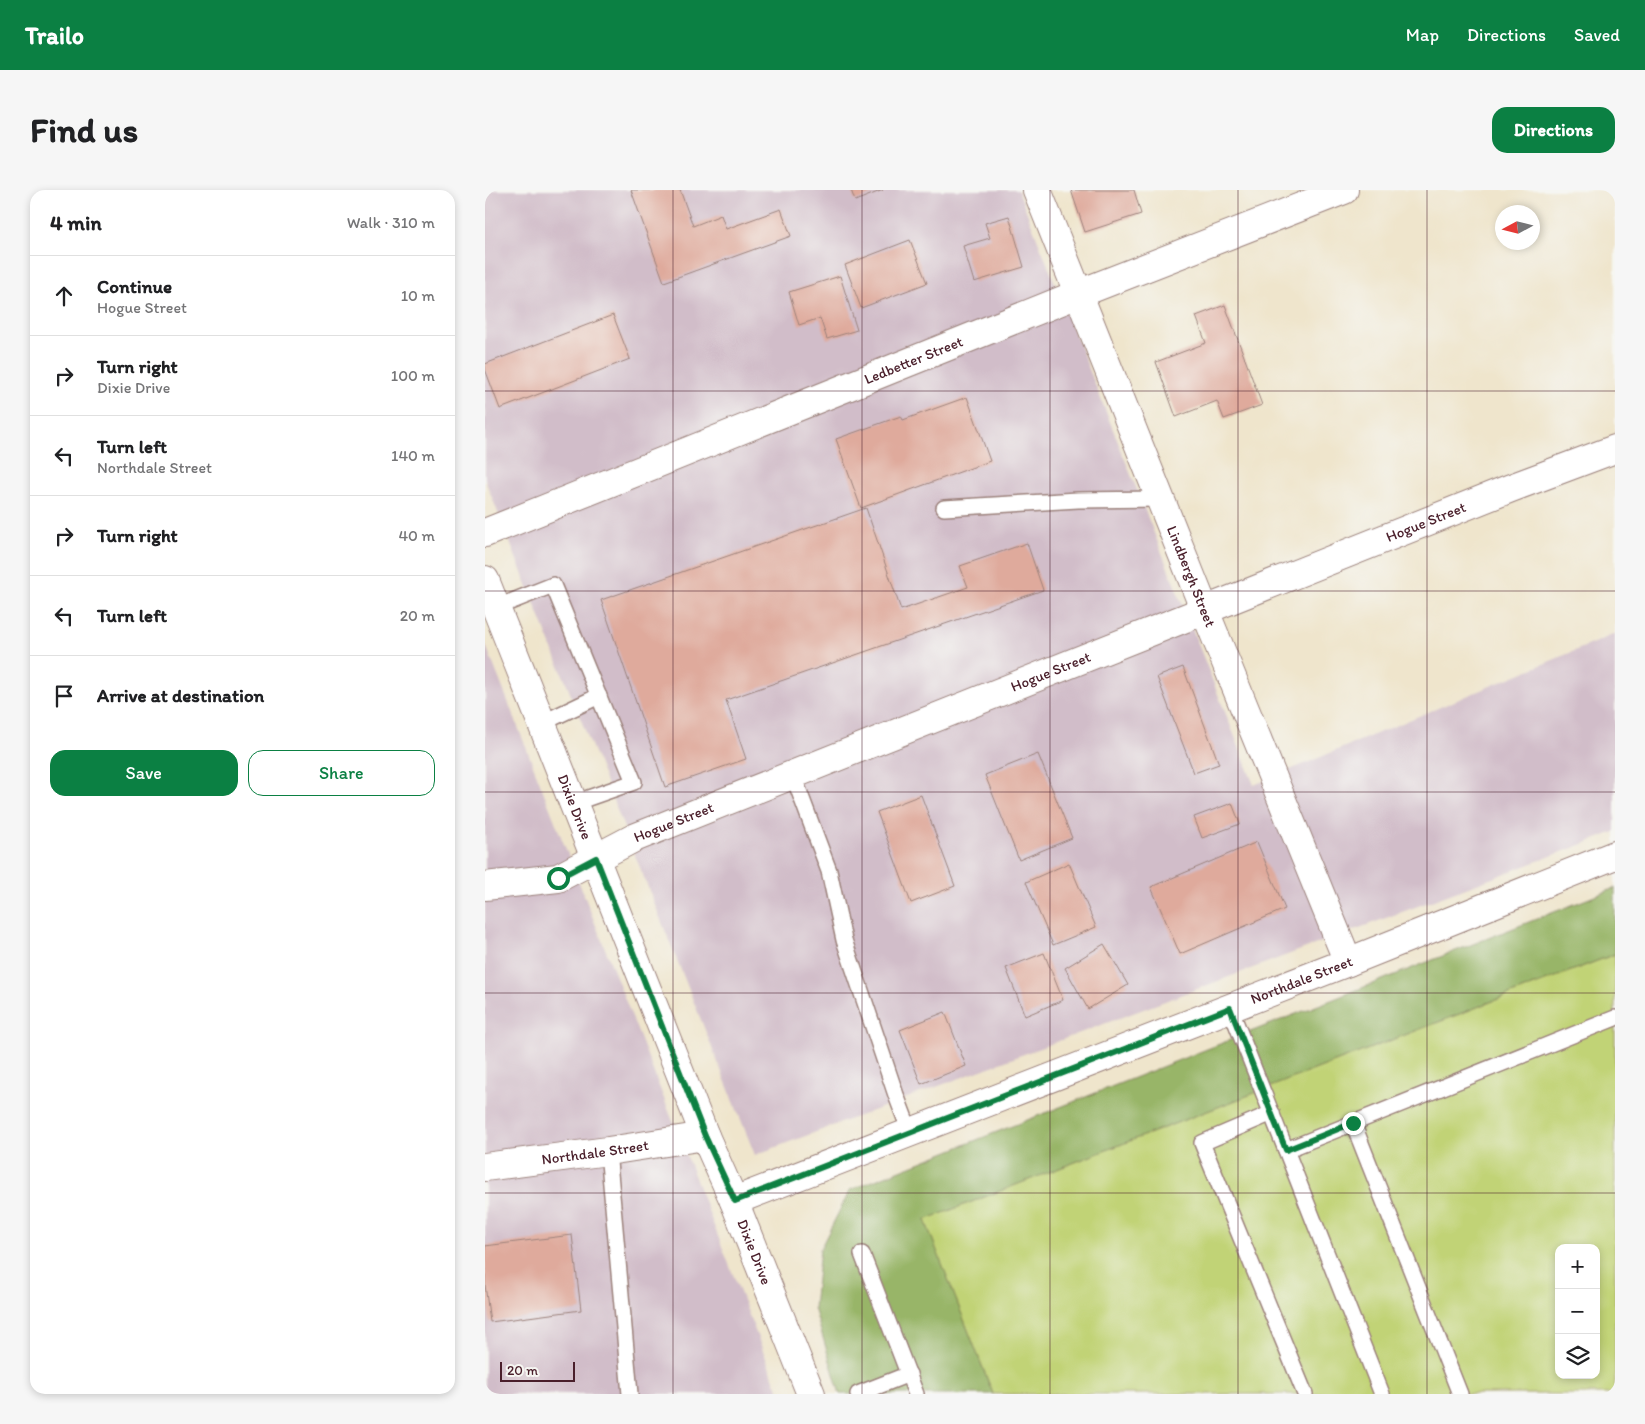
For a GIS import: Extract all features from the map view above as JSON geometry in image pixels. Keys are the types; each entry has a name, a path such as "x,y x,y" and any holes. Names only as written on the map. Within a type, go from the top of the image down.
{"street":[{"name":"Lindbergh Street","path":"1037,190 1159,499 1348,962"},
{"name":"Ledbetter Street","path":"485,533 1078,294 1343,190"},
{"name":"Hogue Street","path":"485,886 558,878 634,838 1205,612 1511,488 1615,449"},
{"name":"Dixie Drive","path":"489,595 596,858 705,1136 735,1201 811,1394"},
{"name":"Northdale Street","path":"735,1201 1348,962 1615,855"},
{"name":"Northdale Street","path":"485,1167 608,1152 705,1136"}],"lane":[{"path":"944,508 1078,500 1159,499"},
{"path":"489,595 553,585 599,696 634,782 574,803"},
{"path":"542,724 599,696"},
{"path":"793,775 829,871 843,940 910,1132"},
{"path":"1230,1008 1382,1394"},
{"path":"1286,1150 1615,1018"},
{"path":"1272,1113 1201,1142 1305,1394"},
{"path":"1353,1123 1460,1394"},
{"path":"608,1152 630,1394"},
{"path":"862,1254 916,1394"},
{"path":"858,1394 909,1374"}],"shaded area":[{"path":"485,190 1018,190 1254,785 1615,634 1615,832 755,1155 485,480"},
{"path":"485,643 780,1394 485,1394"}],"green space":[{"path":"1615,888 1615,954 925,1220 993,1394 840,1394 814,1308 820,1249 850,1190"},
{"path":"1615,954 1615,1394 993,1394 924,1220"}],"building":[{"path":"631,190 680,190 693,226 721,215 726,229 781,209 791,236 664,282"},
{"path":"851,190 883,190 855,201"},
{"path":"1071,190 1134,190 1141,214 1085,232"},
{"path":"1009,216 1024,267 974,282 963,246 990,238 985,223"},
{"path":"910,240 927,283 861,308 845,265"},
{"path":"840,276 857,330 827,339 820,318 799,325 789,292"},
{"path":"1225,305 1262,405 1224,419 1217,401 1176,417 1156,362 1206,343 1196,316"},
{"path":"613,315 630,359 500,409 485,369 485,364"},
{"path":"967,397 990,461 861,508 836,439 901,416 903,420"},
{"path":"866,508 901,610 968,587 960,566 1027,543 1043,590 726,700 746,759 665,787 601,600"},
{"path":"1183,667 1219,764 1194,773 1157,677"},
{"path":"1038,754 1072,838 1019,860 985,775"},
{"path":"921,795 955,886 911,903 877,812"},
{"path":"1232,803 1240,824 1202,838 1194,817"},
{"path":"1257,842 1285,909 1180,954 1151,887"},
{"path":"1069,863 1096,927 1053,945 1026,882"},
{"path":"1104,944 1128,985 1088,1009 1065,968"},
{"path":"1044,953 1063,1000 1025,1016 1006,968"},
{"path":"945,1012 966,1066 921,1084 900,1030"},
{"path":"572,1235 581,1310 490,1322 485,1285 485,1246"}],"route":[{"path":"558,878 596,858 705,1136 735,1201 1230,1008 1286,1150 1353,1123"}]}
